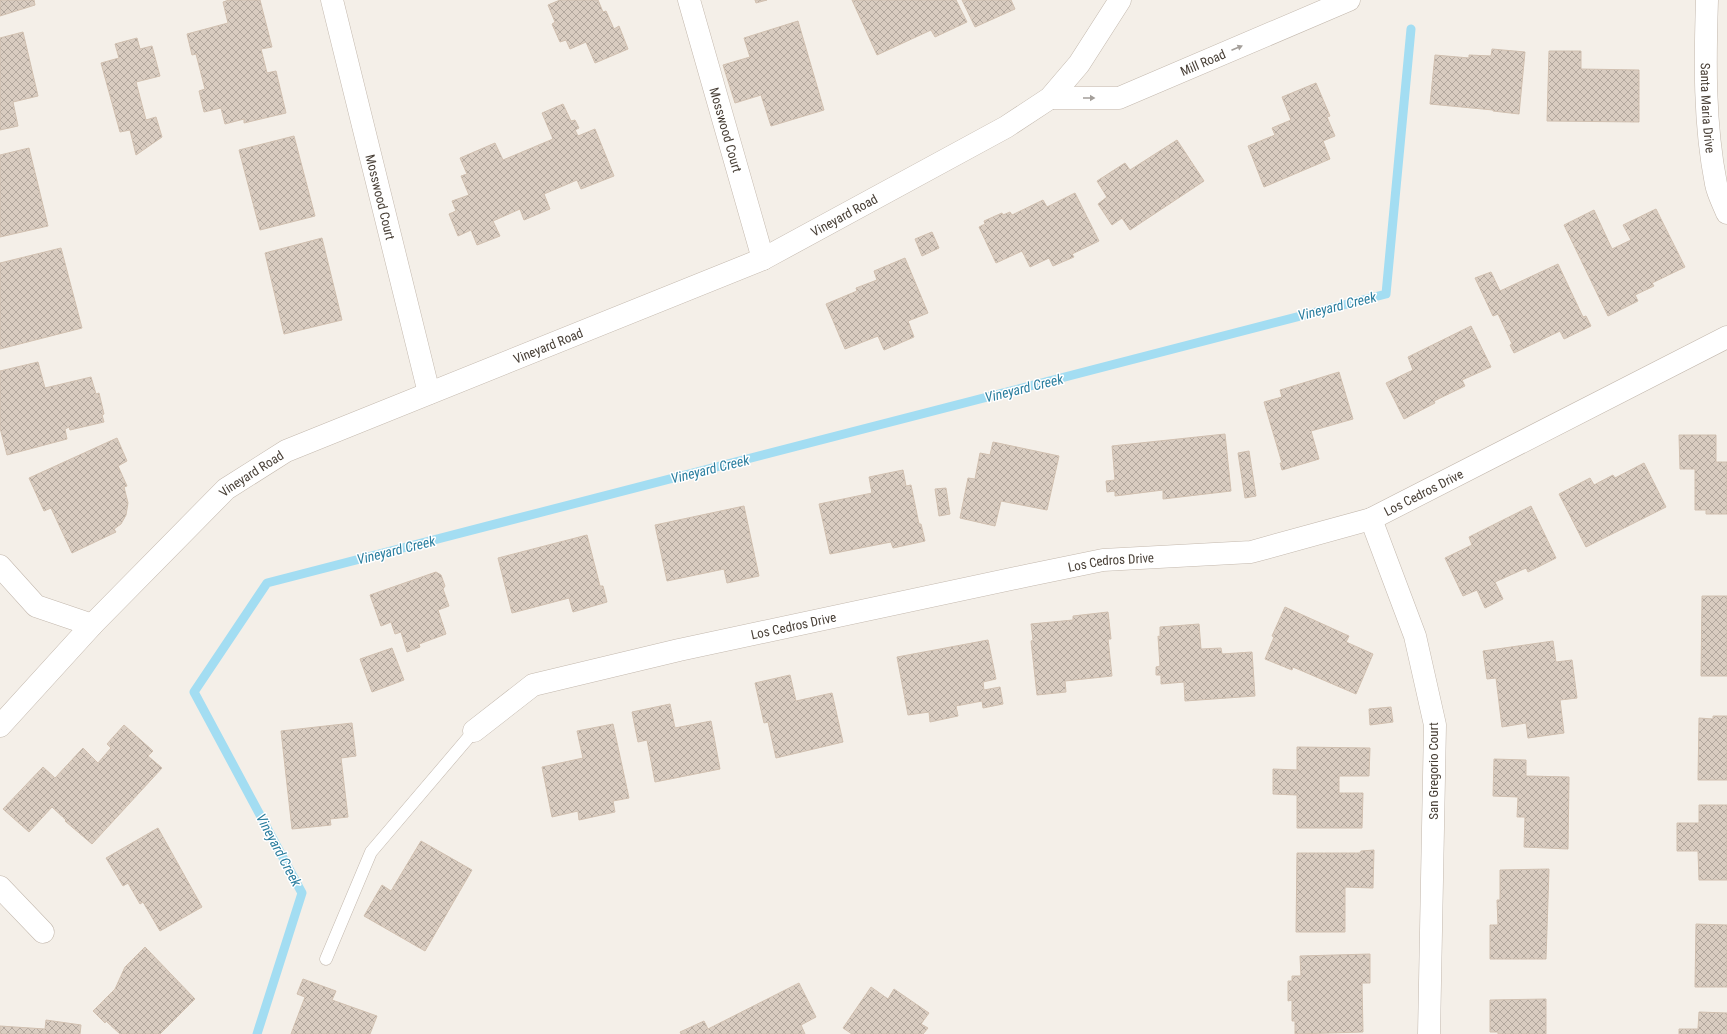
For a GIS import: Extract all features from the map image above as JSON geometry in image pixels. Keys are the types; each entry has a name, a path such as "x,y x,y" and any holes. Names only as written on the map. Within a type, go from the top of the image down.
{"street":[{"name":"Mosswood Court","path":"332,0 429,393"},
{"name":"Mosswood Court","path":"689,0 763,259"},
{"name":"Vineyard Road","path":"0,726 92,625 226,489 286,451 763,259 1006,127 1050,98 1079,64 1120,0"},
{"name":"Mill Road","path":"1050,98 1119,98 1349,0"},
{"name":"Santa Maria Drive","path":"1707,0 1705,57 1708,121 1717,185 1727,213"},
{"name":"Los Cedros Drive","path":"474,731 533,685 671,652 1030,574 1103,560 1251,552 1371,519 1727,337"},
{"name":"San Gregorio Court","path":"1371,519 1414,636 1435,725 1429,1034"},
{"path":"0,566 36,606 92,625"},
{"path":"0,887 43,932"}],"lane":[{"path":"326,959 371,852 474,731"}],"building":[{"path":"0,0 34,0 35,5 0,16"},
{"path":"229,0 260,0 272,47 261,49 267,73 276,71 286,113 244,123 244,119 225,124 221,108 204,112 199,91 205,89 196,54 192,55 187,34 228,23 223,2"},
{"path":"560,0 598,0 603,12 606,11 614,29 619,26 628,49 595,63 586,42 570,49 566,40 560,42 552,24 555,22 548,5"},
{"path":"755,0 767,0 756,3"},
{"path":"852,0 956,0 967,22 935,37 931,30 877,55"},
{"path":"962,0 1011,0 1015,9 975,27"},
{"path":"798,21 824,110 771,126 761,95 735,103 723,65 750,57 744,38"},
{"path":"23,32 38,96 13,102 18,126 0,130 0,38"},
{"path":"137,38 140,49 152,46 160,76 136,82 146,120 156,117 162,137 136,155 130,130 120,132 101,63 119,58 115,44"},
{"path":"1492,49 1525,52 1519,114 1430,104 1435,55 1469,58 1469,55 1491,56"},
{"path":"1549,51 1581,51 1581,69 1639,70 1639,122 1547,121"},
{"path":"1316,83 1330,116 1327,117 1335,136 1323,141 1330,159 1264,187 1248,146 1275,135 1272,128 1291,120 1282,97"},
{"path":"563,104 571,121 575,120 579,128 575,130 578,136 595,129 614,176 581,189 577,180 544,194 550,209 524,220 520,209 493,221 500,236 477,245 471,230 458,236 449,214 456,211 452,201 469,195 461,176 467,174 460,158 495,143 503,160 553,139 542,113"},
{"path":"294,136 315,216 260,230 239,150"},
{"path":"1177,140 1204,181 1130,230 1122,218 1112,225 1098,204 1107,197 1097,181 1125,163 1130,170"},
{"path":"29,148 48,226 0,237 0,155"},
{"path":"1075,193 1099,241 1072,254 1074,257 1053,266 1049,258 1030,267 1022,251 996,263 979,227 985,224 984,221 1002,213 1003,215 1010,212 1012,215 1043,200 1047,207"},
{"path":"1656,209 1685,267 1652,283 1654,286 1635,295 1638,301 1608,316 1564,225 1594,210 1612,249 1631,240 1623,225"},
{"path":"932,232 939,248 922,256 915,239"},
{"path":"322,238 342,320 284,334 265,253"},
{"path":"61,248 82,328 0,349 0,263"},
{"path":"905,258 928,313 908,321 914,337 884,350 878,336 845,349 826,304 857,291 856,288 877,280 874,271"},
{"path":"1558,264 1583,317 1586,316 1591,326 1564,339 1560,331 1514,353 1510,345 1512,344 1498,314 1493,316 1475,278 1491,272 1500,291"},
{"path":"1471,326 1491,367 1462,380 1465,386 1434,401 1435,403 1404,419 1386,383 1413,370 1408,357"},
{"path":"38,362 45,388 91,377 96,394 99,393 104,414 102,415 104,422 70,430 69,427 65,429 67,439 7,455 0,428 0,371"},
{"path":"1339,372 1353,419 1311,431 1319,459 1282,470 1280,463 1282,463 1264,402 1282,397 1280,390"},
{"path":"1225,434 1231,491 1163,499 1163,490 1115,496 1115,491 1107,492 1106,481 1115,480 1112,446"},
{"path":"1679,435 1716,435 1716,462 1727,462 1727,514 1706,514 1706,510 1695,510 1695,469 1680,469"},
{"path":"117,438 127,461 118,466 127,486 124,487 128,503 126,515 121,524 114,529 116,532 72,553 51,508 44,511 29,478"},
{"path":"993,442 1059,456 1047,510 1001,501 995,526 960,518 968,478 975,479 980,453 990,455"},
{"path":"1249,451 1256,496 1245,498 1238,453"},
{"path":"1644,463 1666,507 1586,547 1559,494 1590,478 1594,485 1613,475 1615,478"},
{"path":"903,470 906,486 911,485 919,524 921,524 925,541 893,548 891,542 830,554 819,504 872,493 869,477"},
{"path":"946,488 950,514 939,516 935,489"},
{"path":"744,506 759,576 727,583 724,569 667,581 655,525"},
{"path":"1531,506 1556,558 1528,572 1526,568 1495,582 1503,599 1485,608 1477,590 1463,596 1445,558 1472,545 1469,537"},
{"path":"587,535 600,586 603,586 607,602 573,612 569,598 512,613 498,558"},
{"path":"436,572 441,575 445,586 443,589 449,606 438,610 446,634 419,644 420,647 407,652 401,632 395,634 391,622 381,626 370,595"},
{"path":"1702,596 1727,596 1727,676 1701,676"},
{"path":"1285,607 1349,636 1346,642 1373,654 1356,694 1293,667 1292,670 1265,659 1274,637 1272,636"},
{"path":"1108,612 1111,639 1108,639 1112,676 1065,681 1066,692 1037,695 1031,641 1033,640 1031,624 1073,620 1073,616"},
{"path":"1199,624 1201,649 1221,648 1222,654 1252,652 1255,696 1185,701 1184,682 1161,684 1161,675 1156,675 1156,667 1160,666 1158,636 1160,637 1160,627"},
{"path":"988,640 996,679 983,682 984,690 1000,687 1003,704 983,708 982,701 956,706 958,716 930,722 929,712 908,715 897,657"},
{"path":"1553,641 1556,662 1572,660 1577,698 1560,700 1564,733 1528,738 1526,723 1502,727 1496,678 1487,679 1483,651"},
{"path":"392,648 404,680 372,692 360,659"},
{"path":"790,675 796,701 832,693 843,742 776,758 768,722 764,723 755,683"},
{"path":"670,704 675,728 711,721 720,769 655,782 647,740 638,742 632,712"},
{"path":"1391,707 1393,722 1370,725 1369,709"},
{"path":"1713,716 1727,716 1727,780 1698,780 1699,718 1713,719"},
{"path":"352,723 356,756 341,758 348,817 330,819 331,825 292,829 281,731"},
{"path":"613,724 629,798 613,801 615,812 579,820 578,811 552,817 542,767 583,758 577,731"},
{"path":"124,725 153,751 148,756 162,768 92,844 65,821 66,820 52,807 29,832 3,809 43,767 55,778 83,748 98,763 111,748 107,744"},
{"path":"1297,747 1370,748 1369,776 1339,776 1339,793 1363,793 1362,828 1297,828 1297,795 1273,794 1273,769 1297,770"},
{"path":"1494,759 1526,760 1526,776 1569,777 1568,849 1524,847 1525,817 1517,817 1518,797 1493,796"},
{"path":"1699,805 1727,805 1727,880 1699,880 1698,851 1677,851 1677,823 1699,823"},
{"path":"158,828 202,907 160,931 143,902 140,904 128,883 123,886 106,858"},
{"path":"421,841 472,870 425,951 364,916 382,885 391,891"},
{"path":"1374,850 1373,888 1345,887 1345,932 1296,932 1297,853 1360,853 1361,851"},
{"path":"1549,869 1546,959 1490,959 1490,925 1498,925 1497,900 1500,900 1500,870"},
{"path":"1696,924 1727,925 1727,987 1695,987"},
{"path":"145,947 195,999 160,1034 120,1034 106,1021 105,1023 93,1011 115,989 125,967"},
{"path":"1370,954 1370,983 1362,983 1363,1032 1295,1034 1295,1021 1292,1021 1292,1000 1288,1001 1288,981 1292,981 1292,976 1301,976 1300,956"},
{"path":"303,979 336,991 332,1000 377,1016 370,1034 291,1034 305,997 297,994"},
{"path":"799,983 816,1017 801,1025 805,1034 681,1034 680,1032 704,1021 708,1029"},
{"path":"871,987 888,999 894,989 929,1013 921,1024 928,1028 923,1034 852,1034 843,1028"},
{"path":"1546,999 1546,1034 1498,1034 1498,1032 1490,1032 1490,1000"},
{"path":"1699,1012 1727,1013 1727,1034 1679,1034 1679,1029 1698,1029"},
{"path":"46,1020 81,1025 80,1034 0,1034 0,1026 45,1029"}],"waterway":[{"name":"Vineyard Creek","path":"257,1034 302,893 194,692 267,583 1386,294 1411,29"}]}
